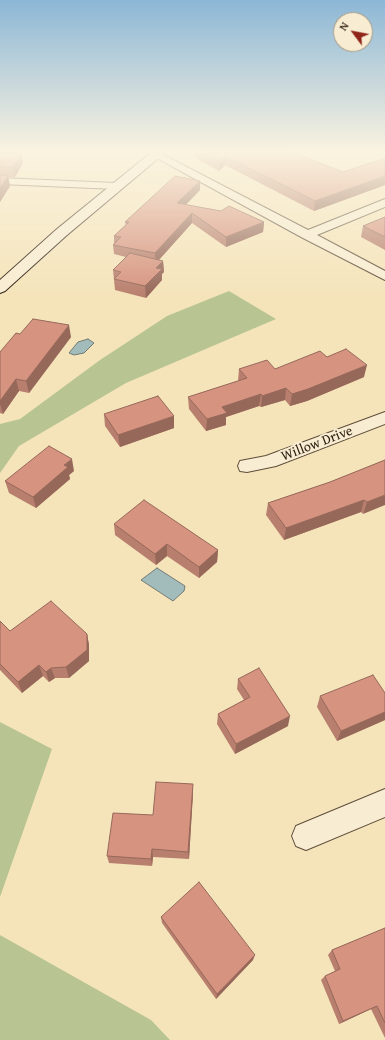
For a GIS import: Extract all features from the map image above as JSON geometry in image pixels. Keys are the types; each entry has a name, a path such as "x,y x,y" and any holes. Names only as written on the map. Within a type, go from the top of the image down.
{"main road":[{"path":"0,288 100,200"}],"street":[{"path":"242,200 385,276"},
{"path":"307,235 385,203"},
{"name":"Willow Drive","path":"247,466 269,462 385,418"},
{"path":"306,836 385,804"}],"green space":[{"path":"229,291 276,319 126,383 19,446 0,473 0,424 20,419 100,360 167,316"},
{"path":"0,722 52,749 0,897"},
{"path":"0,935 151,1020 170,1040 0,1040"}],"water":[{"path":"88,339 94,343 84,353 74,355 69,353 78,342"},
{"path":"157,568 185,586 184,591 173,601 141,580"}],"building":[{"path":"149,200 181,200 177,203 221,211 229,206 264,222 226,237 192,213 155,253 113,245 121,237 114,236 129,222 125,222"},
{"path":"385,217 385,237 363,226"},
{"path":"130,253 163,261 156,268 162,269 145,286 114,279 121,272 113,270"},
{"path":"33,319 69,325 26,381 16,379 0,401 0,352 16,333 20,334"},
{"path":"346,349 367,365 292,394 286,388 262,396 261,394 222,407 227,413 207,419 188,397 247,378 239,369 267,360 275,369 320,351 327,357"},
{"path":"158,396 174,416 118,435 104,414"},
{"path":"49,446 72,459 64,465 68,467 33,497 5,481"},
{"path":"385,460 385,495 367,502 364,500 286,528 268,503 330,482"},
{"path":"144,500 218,550 199,567 167,544 155,554 114,524"},
{"path":"51,601 87,634 87,650 66,667 51,668 46,672 39,665 18,682 0,664 0,621 10,631"},
{"path":"259,668 290,716 236,744 218,714 250,697 238,679"},
{"path":"373,675 385,693 385,712 341,731 320,696"},
{"path":"156,782 193,784 188,852 152,849 151,859 107,856 113,813 153,815"},
{"path":"199,882 255,955 217,994 161,917"},
{"path":"385,928 385,1023 377,1006 343,1021 325,976 340,969 332,950"}]}
